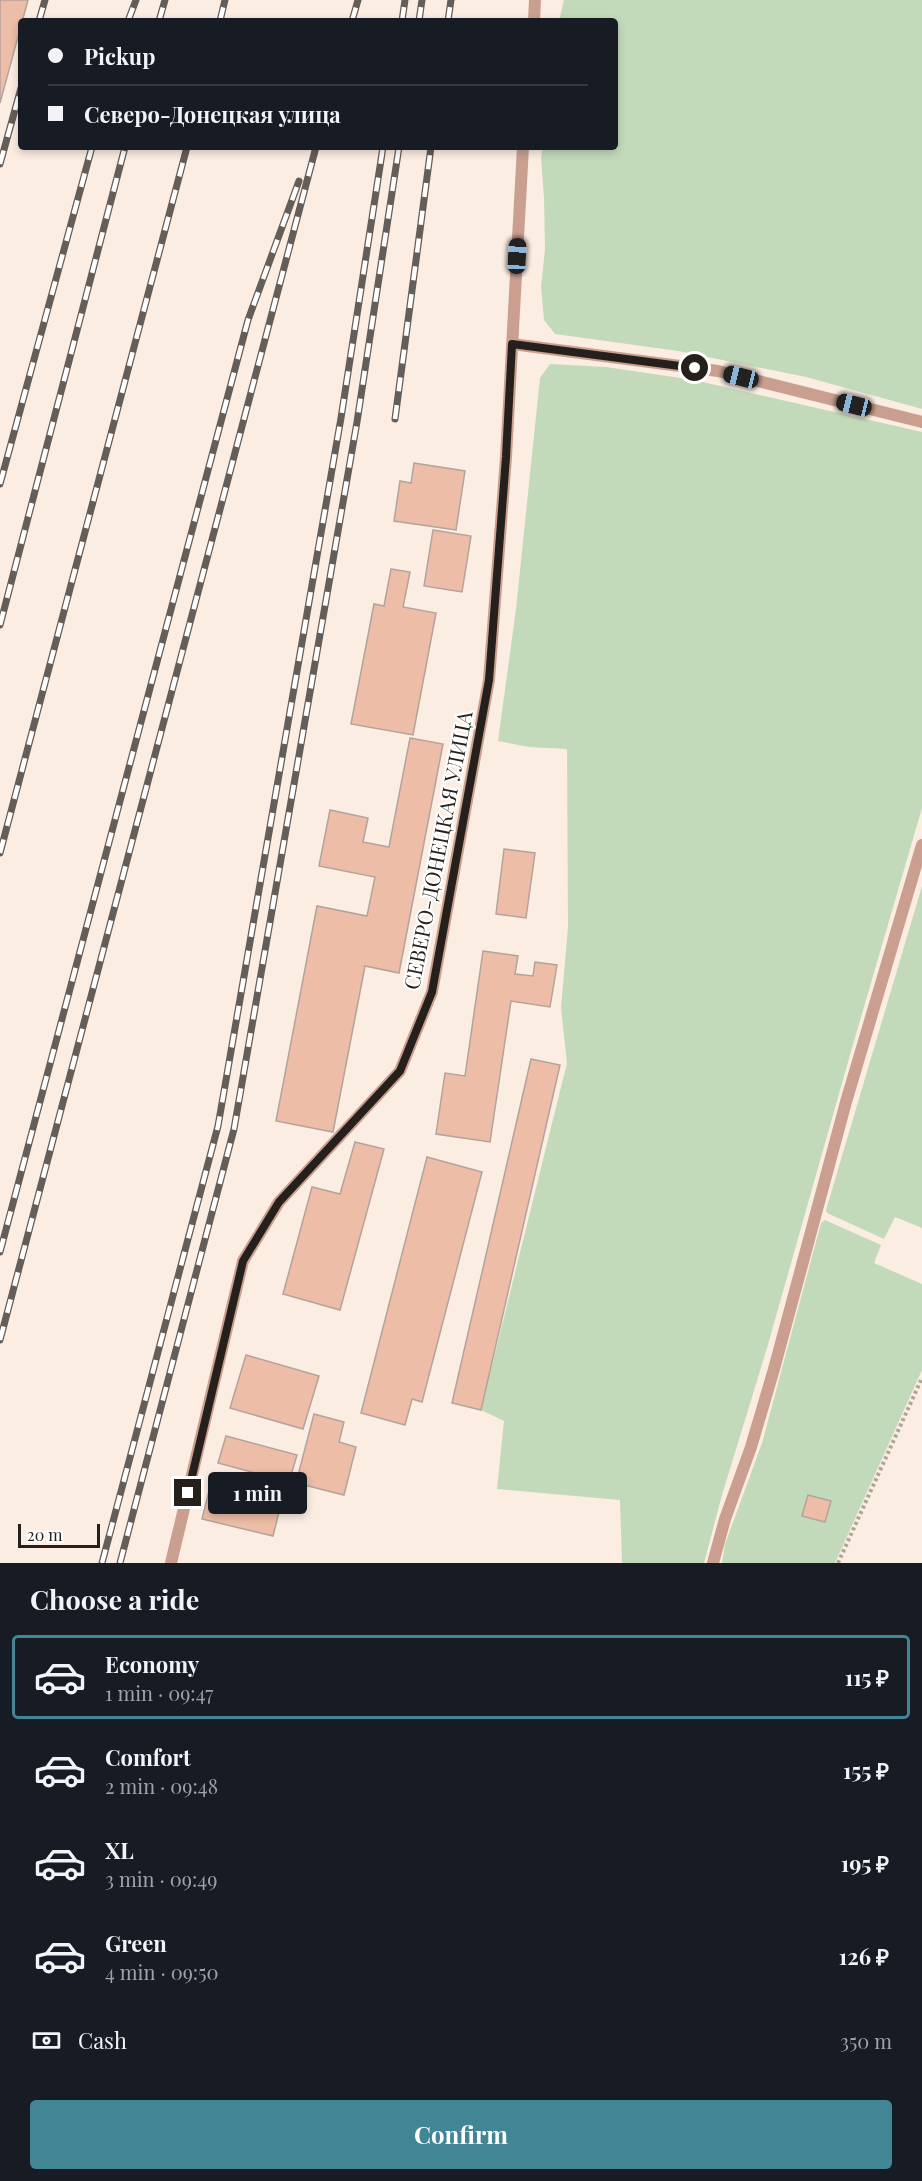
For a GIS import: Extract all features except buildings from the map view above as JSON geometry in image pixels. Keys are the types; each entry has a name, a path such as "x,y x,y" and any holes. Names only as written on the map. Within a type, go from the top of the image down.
{"lane":[{"path":"534,18 536,0"},
{"name":"СЕВЕРО-ДОНЕЦКАЯ УЛИЦА","path":"171,1563 243,1261 279,1202 400,1071 432,992 489,680 506,457 523,150"},
{"path":"512,344 718,371 922,422"},
{"path":"713,1563 774,1369 846,1102 922,845"}],"path":[{"path":"838,1563 922,1378"}],"green space":[{"path":"564,0 922,0 922,409 806,377 678,351 555,334 544,320 541,287 545,249 542,150 618,150 618,18 560,18"},
{"path":"550,364 606,367 694,380 922,432 922,808 704,1563 622,1563 620,1500 497,1489 504,1421 481,1410 567,1063 561,1008 568,927 567,749 529,747 498,741 516,609 540,378"},
{"path":"922,886 922,1228 895,1217 884,1239 827,1213 826,1210"},
{"path":"825,1220 881,1245 874,1263 922,1284 922,1370 835,1563 722,1563 725,1544 762,1443 821,1223","holes":["808,1495 830,1501 825,1522 802,1516"]}],"railway":[{"path":"40,18 45,0"},
{"path":"129,18 136,0"},
{"path":"160,18 165,0"},
{"path":"221,18 225,0"},
{"path":"353,18 358,0"},
{"path":"402,18 405,0"},
{"path":"419,18 422,0"},
{"path":"448,18 451,0"},
{"path":"0,164 18,99"},
{"path":"0,484 91,150"},
{"path":"0,625 124,150"},
{"path":"0,853 186,150"},
{"path":"0,1340 315,150"},
{"path":"102,1563 218,1126 341,418 383,150"},
{"path":"120,1563 234,1129 357,422 399,150"},
{"path":"395,419 431,150"},
{"path":"0,1252 248,320 299,181"}],"route":[{"path":"188,1493 243,1261 279,1202 400,1071 432,992 489,680 512,344 695,368"}]}
